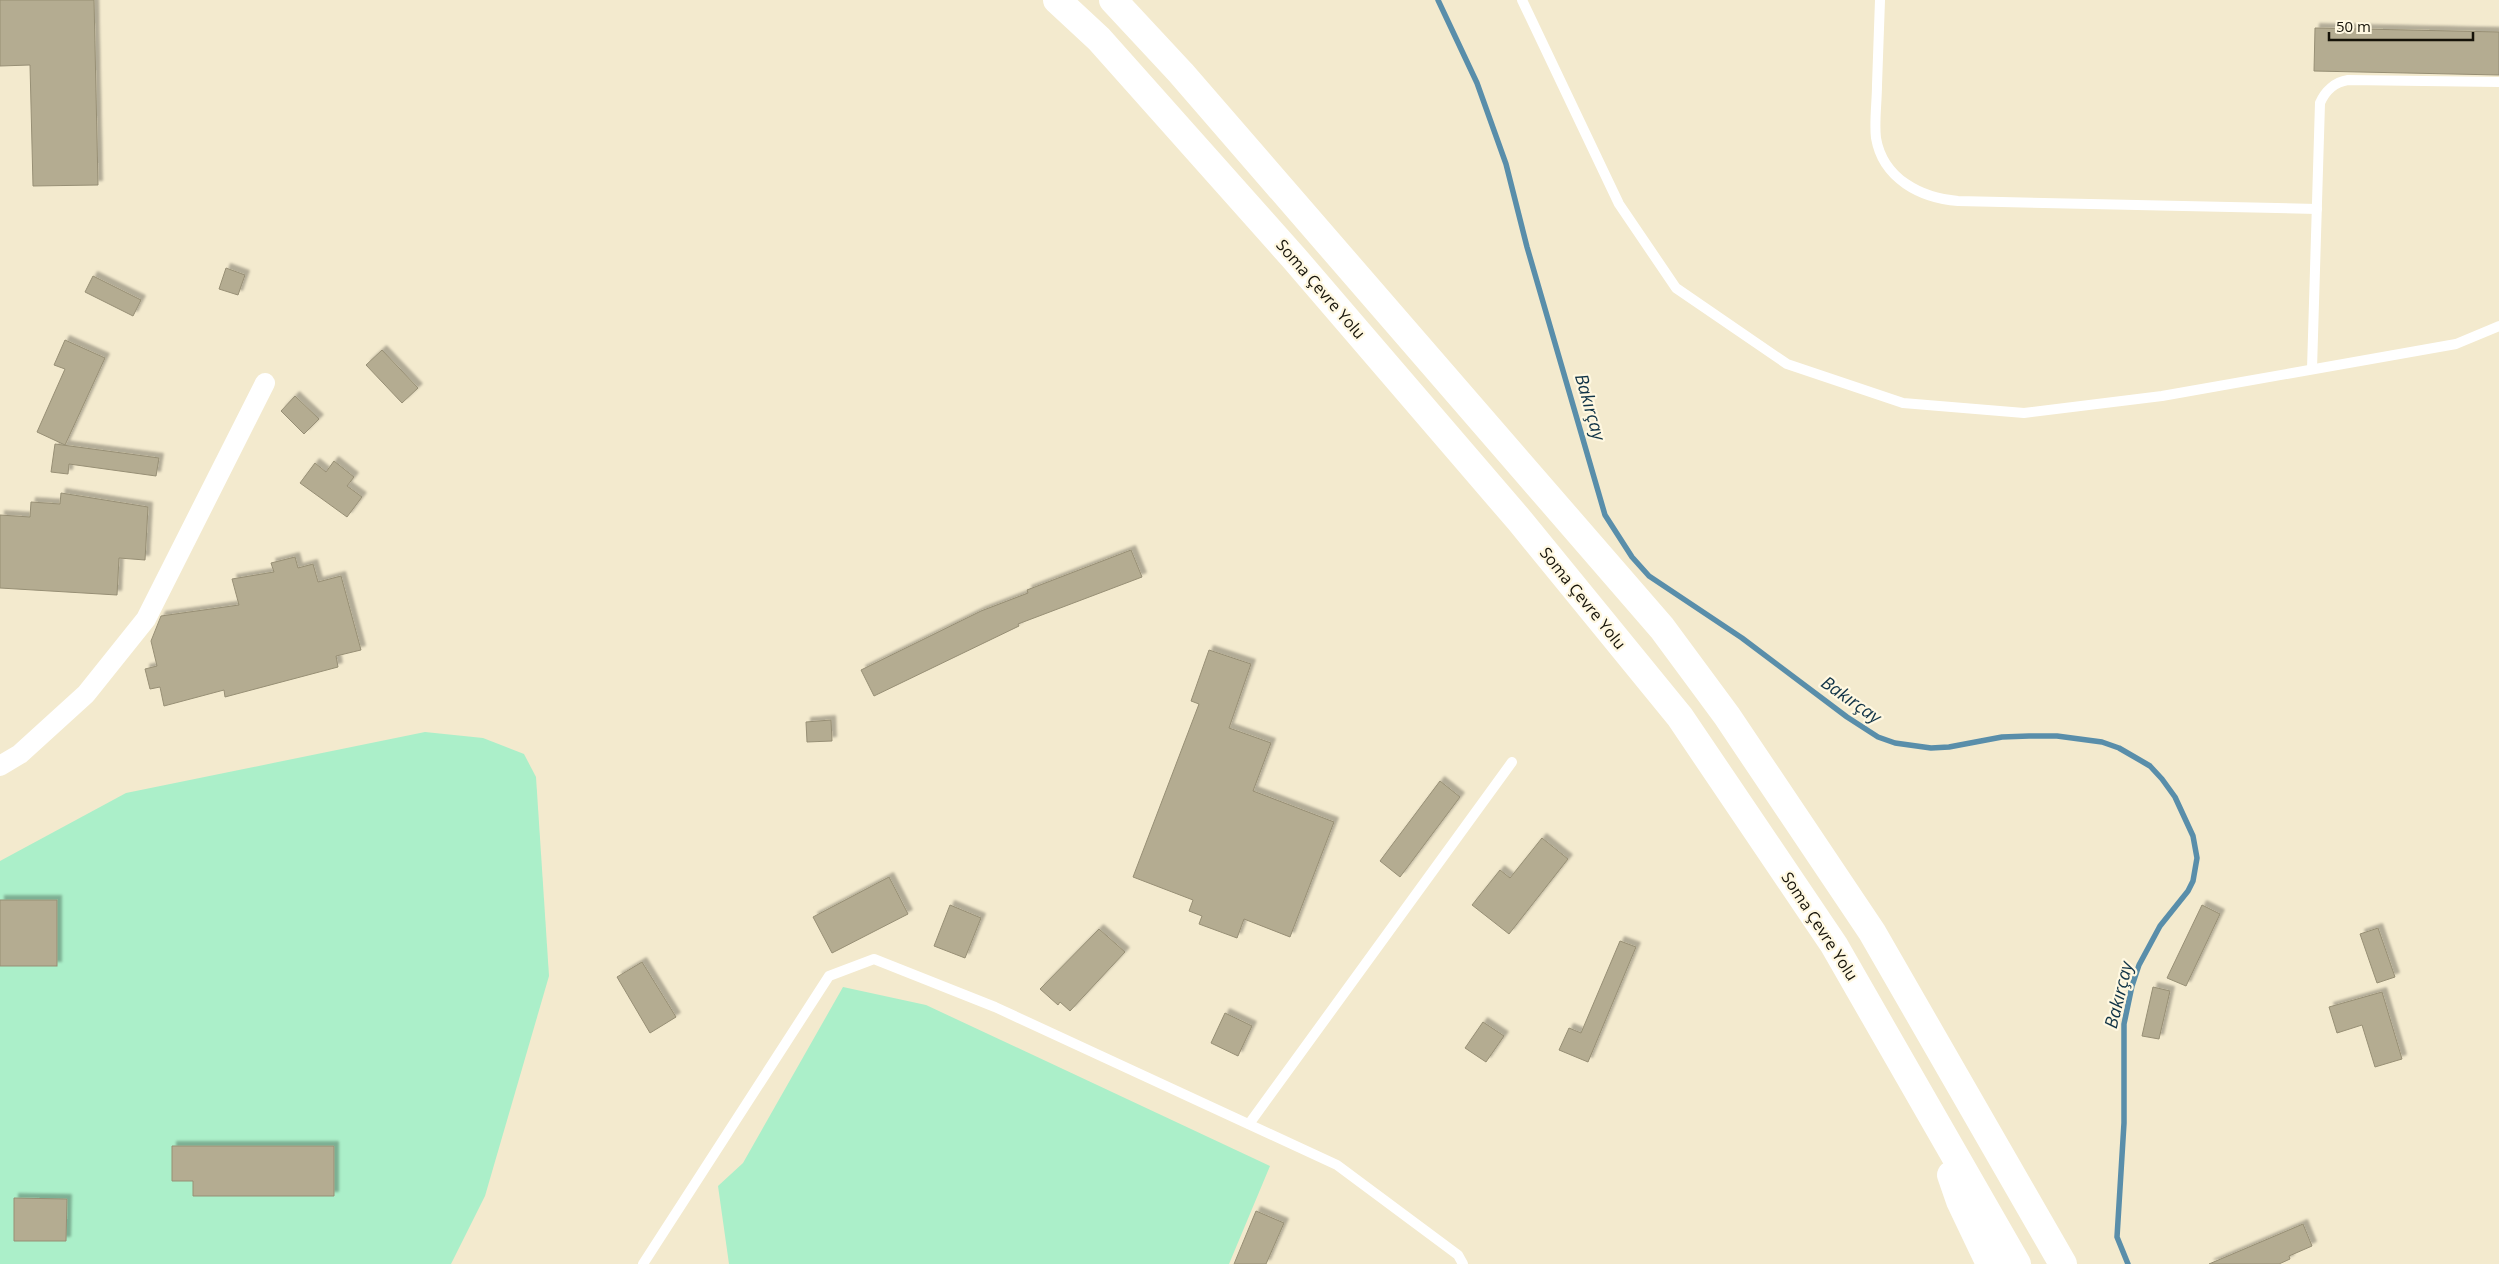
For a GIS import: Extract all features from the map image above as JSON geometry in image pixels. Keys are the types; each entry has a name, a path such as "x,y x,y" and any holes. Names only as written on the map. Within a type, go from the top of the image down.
{"highway":[{"name":"Soma Çevre Yolu","path":"1057,0 1099,39 1294,258 1520,521 1680,717 1834,945 2018,1264"},
{"path":"1113,0 1181,73 1662,628 1732,724 1872,932 2063,1264"},
{"path":"1923,1101 1960,1201 1990,1264"},
{"path":"1978,1117 2030,1184 2080,1264"}],"street":[{"path":"0,766 20,754 86,694 146,619 265,383"}],"lane":[{"path":"1522,0 1619,204 1676,288 1787,364 1903,403 2024,413 2162,396 2456,344 2499,326"},
{"path":"1880,0 1876,138 1885,161 1902,182 1915,191 1940,200 1958,201 2317,209"},
{"path":"2312,369 2320,103 2327,91 2348,80 2499,82"},
{"path":"1249,1124 1512,762"},
{"path":"643,1264 829,976 874,959 995,1007 1337,1166 1458,1255 1463,1264"}],"green space":[{"path":"425,732 483,738 524,754 536,777 549,976 485,1196 451,1264 0,1264 0,861 126,793"},
{"path":"843,987 926,1005 1270,1166 1229,1264 729,1264 718,1186 743,1163"}],"building":[{"path":"0,0 94,0 98,185 33,186 30,65 0,66"},
{"path":"2315,28 2499,32 2499,75 2314,71"},
{"path":"226,268 245,275 238,295 219,289"},
{"path":"93,276 141,300 133,316 85,292"},
{"path":"65,340 105,358 65,445 37,432 65,369 54,365"},
{"path":"382,350 418,388 402,403 366,365"},
{"path":"295,396 319,419 304,434 281,411"},
{"path":"55,444 159,458 156,476 69,464 68,474 51,472"},
{"path":"334,461 354,477 347,486 362,497 347,517 300,483 315,463 326,472"},
{"path":"61,493 148,507 145,560 119,558 117,595 0,588 0,515 30,517 31,502 60,504"},
{"path":"1131,550 1142,577 1018,624 1019,626 874,696 861,670 981,611 1028,593 1027,590"},
{"path":"295,557 298,568 313,564 318,582 341,576 361,650 336,656 338,667 225,697 224,690 164,706 160,687 150,689 145,669 157,666 151,641 161,616 239,605 232,579 274,572 271,563"},
{"path":"1209,650 1251,664 1229,728 1271,743 1253,791 1334,822 1290,937 1244,919 1237,938 1199,924 1202,916 1189,911 1193,900 1133,877 1199,704 1191,701"},
{"path":"831,720 832,741 807,742 806,722"},
{"path":"1440,781 1460,797 1400,877 1380,861"},
{"path":"1542,838 1568,859 1509,934 1472,905 1500,870 1510,878"},
{"path":"889,877 908,914 832,953 813,917"},
{"path":"0,900 57,900 57,966 0,966"},
{"path":"950,905 981,918 965,958 934,946"},
{"path":"2202,905 2220,914 2186,986 2167,978"},
{"path":"2378,928 2395,977 2377,983 2360,934"},
{"path":"1099,929 1125,952 1070,1011 1060,1002 1058,1005 1040,989"},
{"path":"1620,941 1636,947 1588,1062 1559,1050 1569,1028 1581,1033"},
{"path":"642,962 676,1017 650,1033 617,977"},
{"path":"2153,987 2170,991 2159,1039 2142,1036"},
{"path":"2382,992 2402,1059 2375,1067 2362,1025 2337,1033 2329,1007"},
{"path":"1225,1013 1252,1026 1238,1056 1211,1043"},
{"path":"1483,1022 1504,1036 1486,1062 1465,1048"},
{"path":"172,1146 334,1146 334,1196 193,1196 193,1181 172,1181"},
{"path":"14,1198 67,1199 66,1241 14,1241"},
{"path":"1256,1211 1284,1223 1266,1264 1234,1264"},
{"path":"2303,1224 2312,1246 2289,1256 2290,1259 2279,1264 2209,1264"}],"waterway":[{"name":"Bakırçay","path":"1438,0 1477,83 1506,164 1527,247 1605,515 1632,557 1649,576 1742,638 1847,717 1878,737 1895,743 1931,748 1949,747 2002,737 2029,736 2057,736 2102,742 2119,748 2150,766 2175,797 2193,836 2197,858 2193,881 2188,891 2160,926 2139,965 2132,986 2124,1024 2124,1123 2117,1237 2128,1264"}]}
